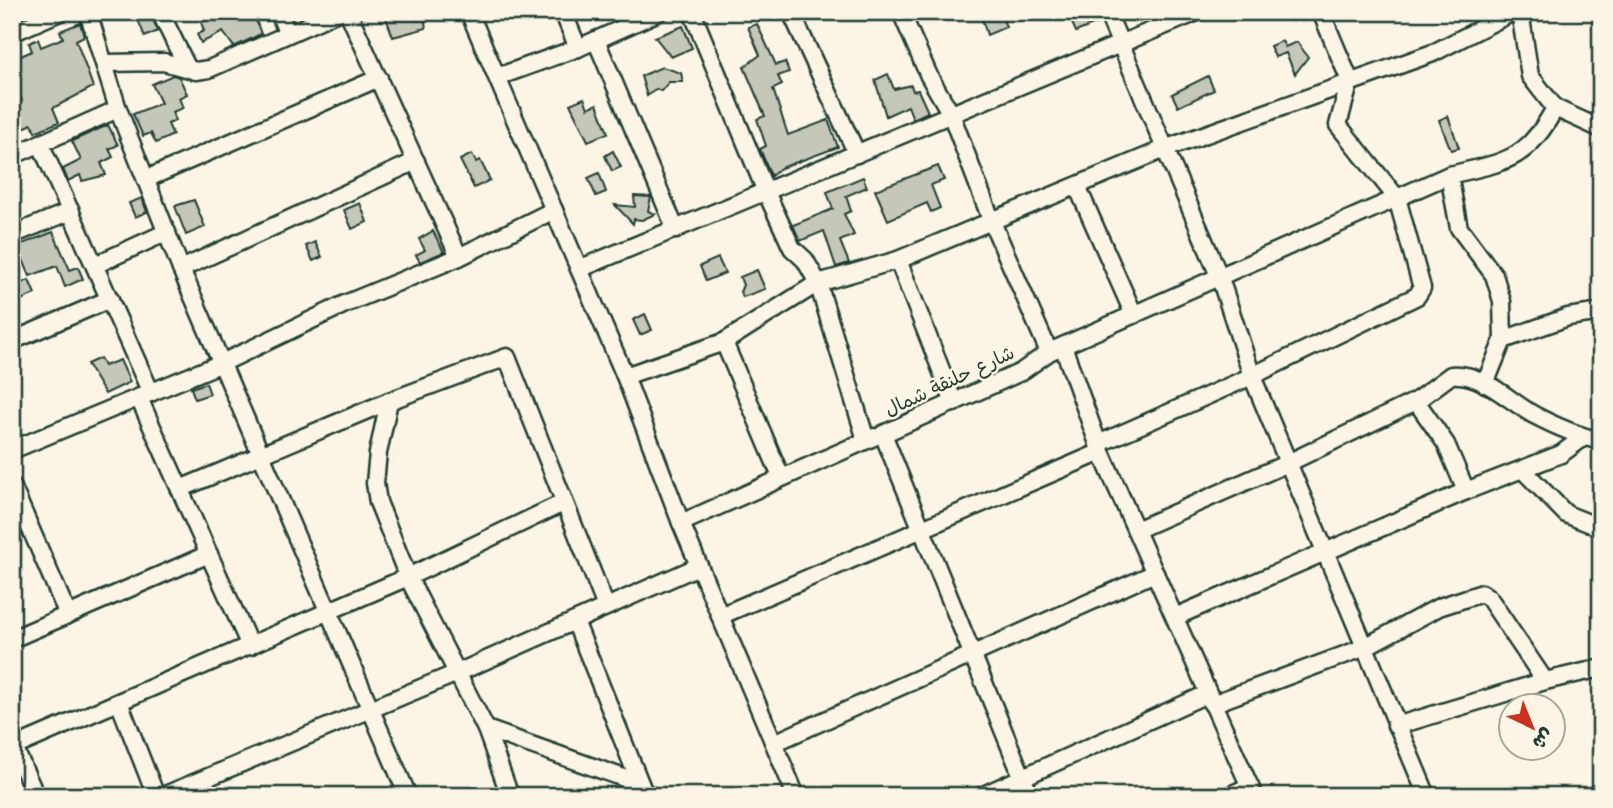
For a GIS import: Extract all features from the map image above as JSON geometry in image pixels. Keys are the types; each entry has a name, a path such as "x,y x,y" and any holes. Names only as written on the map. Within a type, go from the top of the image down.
{"street":[{"path":"12,33 60,12"},
{"path":"88,12 106,63 118,109 181,269 408,796"},
{"path":"160,12 187,67"},
{"path":"279,12 287,33"},
{"path":"106,63 164,62 196,71 209,69 338,12"},
{"path":"348,12 459,257"},
{"path":"469,12 625,376 681,523 796,796"},
{"path":"563,12 578,48"},
{"path":"692,12 792,248 805,260 818,283 866,440"},
{"path":"791,12 857,154"},
{"path":"901,12 929,76 951,114 992,222 1056,349 1252,791 1228,796"},
{"path":"1107,12 1167,148 1220,278 1252,376 1363,648 1427,796"},
{"path":"579,269 1197,12"},
{"path":"720,616 1100,448 1417,296 1422,288 1422,279 1397,198 1338,125 1349,81 1321,12"},
{"path":"625,376 724,342 818,283 898,260 1167,148 1433,53 1513,12"},
{"path":"1520,12 1530,76 1555,108 1601,129"},
{"path":"497,77 578,48 652,14"},
{"path":"596,40 676,230"},
{"path":"146,179 379,78"},
{"name":"شارع حلنقة شمال","path":"1030,796 883,434 1021,372 1056,349 1449,175 1506,160 1531,146 1555,108"},
{"path":"12,156 118,109"},
{"path":"40,143 110,299 180,489 250,646"},
{"path":"181,269 415,161"},
{"path":"1449,175 1459,228 1499,286 1503,340 1485,384"},
{"path":"1077,186 1134,315"},
{"path":"12,235 71,211"},
{"path":"12,450 222,363 345,304 459,257 554,211"},
{"path":"95,265 167,232"},
{"path":"898,260 954,403"},
{"path":"12,341 110,299"},
{"path":"1503,340 1568,317 1601,313"},
{"path":"724,342 781,477"},
{"path":"180,489 389,401 507,357 606,607"},
{"path":"1136,530 1288,463 1416,401 1451,375 1485,384 1533,414 1584,437 1601,441"},
{"path":"389,401 375,483 378,502 408,577 486,729 510,796"},
{"path":"1416,401 1446,444 1466,491"},
{"path":"681,523 883,434"},
{"path":"1175,617 1466,491 1523,470 1568,450 1584,437"},
{"path":"1523,470 1566,514 1601,528"},
{"path":"12,486 68,615"},
{"path":"36,796 13,745 120,702 408,577 564,503"},
{"path":"12,639 209,554"},
{"path":"163,796 457,673 699,566"},
{"path":"774,743 1155,573"},
{"path":"981,796 1209,699 1363,648 1440,607 1482,593 1489,598 1545,681"},
{"path":"575,621 647,792"},
{"path":"1396,726 1545,681 1601,668"},
{"path":"120,702 156,796"},
{"path":"486,729 604,770 647,792"}],"building":[{"path":"135,12 150,12 158,31 145,37"},
{"path":"224,12 253,12 261,34 234,47 223,32 201,43 197,34 204,31 201,22"},
{"path":"384,12 414,12 417,20 424,17 426,28 393,37"},
{"path":"1000,12 1006,27 987,35 982,19"},
{"path":"1067,12 1093,12 1098,23 1076,32"},
{"path":"80,23 84,36 76,40 93,87 53,108 59,122 35,132 32,124 22,129 12,109 22,101 12,72 12,60 32,51 29,43 38,39 41,47 63,38 60,31"},
{"path":"757,24 776,65 785,62 789,72 778,76 782,85 773,89 788,135 828,120 838,147 781,168 771,176 760,149 766,146 757,119 765,116 744,67 760,55 748,27"},
{"path":"683,26 692,48 671,57 655,37"},
{"path":"1282,41 1285,47 1297,42 1308,57 1295,74 1286,53 1275,57 1270,46"},
{"path":"662,67 681,73 683,82 669,82 661,91 656,89 647,96 641,76"},
{"path":"888,74 894,89 911,85 913,91 918,90 928,112 913,119 908,106 886,116 875,80"},
{"path":"173,75 179,77 187,94 179,98 183,108 172,112 175,120 168,124 173,135 156,143 151,133 143,136 133,114 161,103 152,84"},
{"path":"1208,76 1214,90 1178,107 1172,94"},
{"path":"584,98 588,108 597,104 608,133 588,141 570,104"},
{"path":"1448,116 1459,148 1451,150 1439,120"},
{"path":"108,125 118,145 109,149 113,157 101,163 106,175 82,181 80,175 68,181 63,169 81,160 72,141"},
{"path":"613,151 621,167 612,171 605,156"},
{"path":"472,154 476,162 480,160 490,180 474,188 460,160"},
{"path":"938,166 944,180 931,185 940,208 931,212 927,203 888,220 875,190"},
{"path":"599,173 606,192 596,196 588,178"},
{"path":"863,177 867,187 846,196 851,211 844,214 854,235 840,241 849,263 836,267 824,231 800,241 793,225 833,209 827,192"},
{"path":"634,196 651,197 648,211 655,214 642,220 634,219 633,224 615,205 635,207"},
{"path":"142,198 147,212 135,217 129,203"},
{"path":"194,200 205,227 186,235 175,206"},
{"path":"360,203 367,222 352,229 344,210"},
{"path":"433,231 444,252 420,262 416,255 425,250 419,239"},
{"path":"53,232 70,270 78,267 83,279 65,287 57,266 30,276 17,246"},
{"path":"315,242 322,257 313,261 306,246"},
{"path":"718,258 725,273 706,281 700,266"},
{"path":"757,270 765,289 743,297 740,292 743,285 740,277"},
{"path":"29,280 35,294 12,304 12,287"},
{"path":"645,314 652,330 640,335 633,320"},
{"path":"100,358 104,366 120,360 130,382 105,394 87,364"},
{"path":"206,383 210,394 195,399 191,388"}]}
